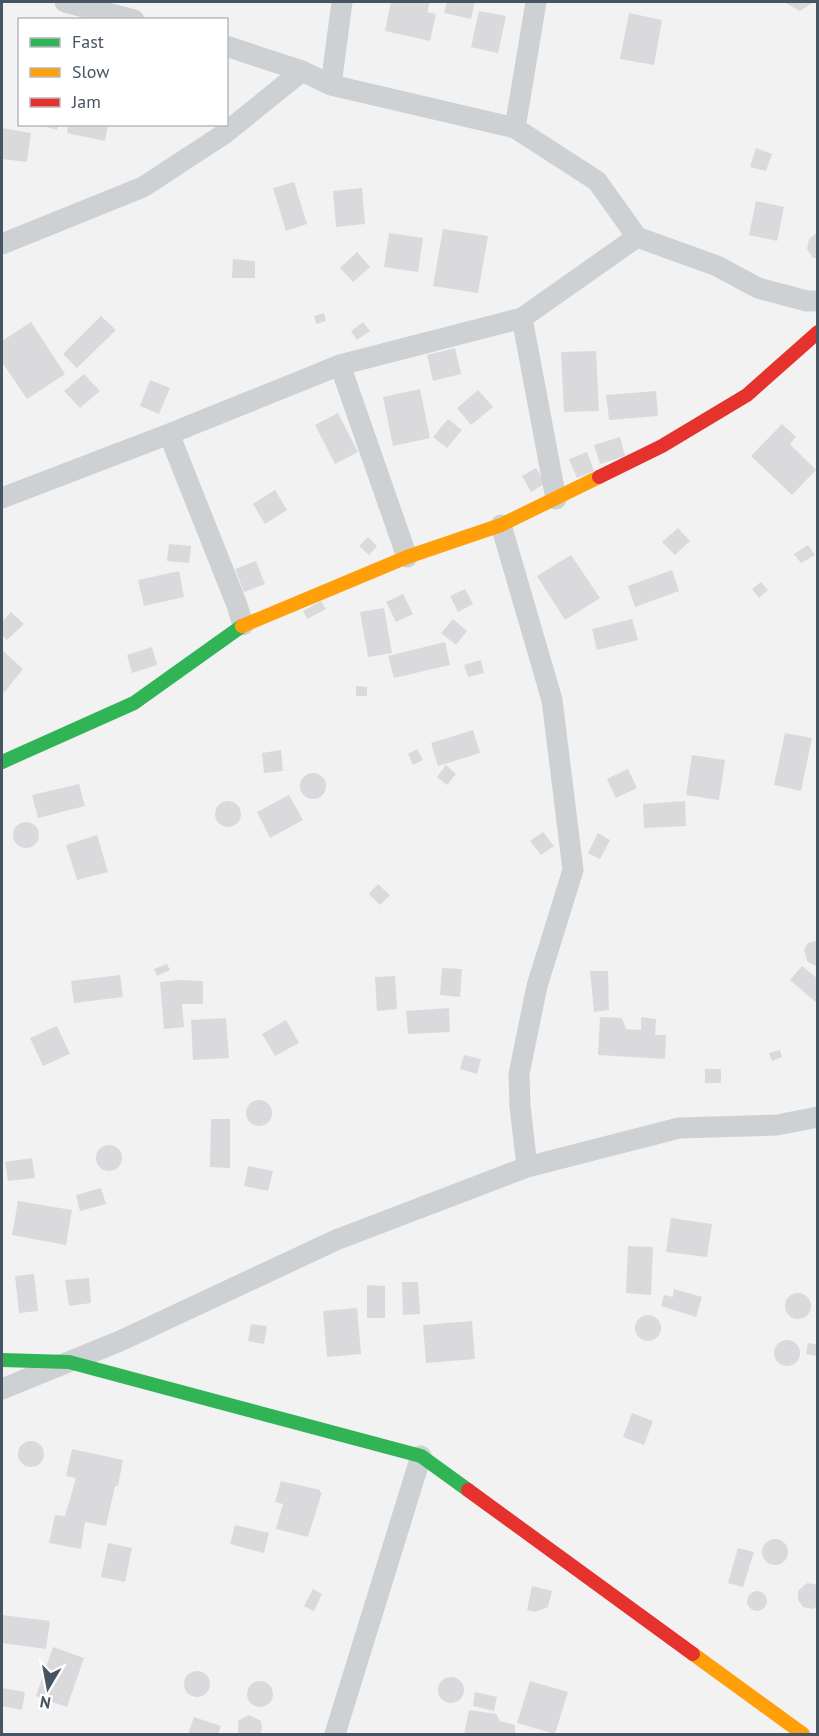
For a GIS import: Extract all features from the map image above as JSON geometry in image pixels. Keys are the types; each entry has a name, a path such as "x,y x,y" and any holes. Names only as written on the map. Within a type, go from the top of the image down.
{"street":[{"path":"65,2 126,18"},
{"path":"332,85 342,2"},
{"path":"515,128 536,2"},
{"path":"228,47 302,71 332,85 515,128 597,181 637,237 717,266 758,288 807,301 818,301"},
{"path":"2,244 143,187 224,134 302,71"},
{"path":"2,498 340,365 522,318 637,237"},
{"path":"522,318 556,499"},
{"path":"2,762 134,704 243,625 407,557 501,525 662,446 747,395 818,332"},
{"path":"340,365 407,557"},
{"path":"169,434 243,625"},
{"path":"501,525 552,700 573,870 537,986 519,1074 527,1167"},
{"path":"2,1389 120,1341 336,1240 527,1167 679,1128 777,1125 818,1117"},
{"path":"2,1360 69,1362 421,1456 803,1734"},
{"path":"335,1734 421,1456"}],"building":[{"path":"391,2 430,2 427,12 436,14 430,41 385,31"},
{"path":"447,2 475,2 471,19 444,13"},
{"path":"787,2 814,2 800,11"},
{"path":"479,11 506,16 498,53 471,47"},
{"path":"629,13 662,20 654,65 620,59"},
{"path":"44,126 58,126 57,130"},
{"path":"68,126 108,126 105,141 67,133"},
{"path":"2,128 31,133 27,162 2,159"},
{"path":"756,148 772,154 766,171 750,167"},
{"path":"294,182 307,224 286,231 273,188"},
{"path":"362,188 365,224 336,227 333,191"},
{"path":"756,201 784,207 777,241 749,235"},
{"path":"443,229 488,236 478,293 433,286"},
{"path":"818,232 818,258 813,258 807,249 809,239"},
{"path":"389,233 423,238 418,272 384,267"},
{"path":"357,252 370,267 353,282 340,268"},
{"path":"233,259 255,261 255,278 232,278"},
{"path":"324,313 326,321 316,324 314,316"},
{"path":"101,316 116,330 77,368 63,354"},
{"path":"31,322 65,374 27,399 2,362 2,341"},
{"path":"363,322 370,331 357,340 351,331"},
{"path":"455,348 461,374 433,381 427,355"},
{"path":"596,351 599,411 564,412 561,352"},
{"path":"84,374 100,391 80,408 64,391"},
{"path":"150,380 170,388 159,414 140,406"},
{"path":"420,389 430,438 393,446 383,397"},
{"path":"478,390 493,407 471,425 457,408"},
{"path":"656,391 658,416 609,420 606,395"},
{"path":"338,413 358,452 335,464 315,425"},
{"path":"448,419 462,430 447,448 433,437"},
{"path":"782,424 796,437 790,444 816,470 792,495 751,456"},
{"path":"620,437 625,456 600,464 594,445"},
{"path":"587,452 594,471 577,478 569,459"},
{"path":"536,468 546,483 531,492 522,476"},
{"path":"275,490 287,510 265,524 253,504"},
{"path":"678,528 690,541 675,555 662,542"},
{"path":"368,537 377,546 369,555 359,546"},
{"path":"169,544 191,546 189,563 167,561"},
{"path":"808,545 815,555 801,563 794,554"},
{"path":"571,555 600,598 565,620 537,576"},
{"path":"256,561 265,584 244,592 235,569"},
{"path":"672,570 679,591 635,607 628,586"},
{"path":"179,571 184,597 144,606 138,580"},
{"path":"761,582 768,590 759,598 752,589"},
{"path":"465,589 473,604 458,612 450,596"},
{"path":"403,594 413,614 396,622 386,602"},
{"path":"321,601 326,609 307,619 303,611"},
{"path":"384,608 392,653 368,657 360,612"},
{"path":"11,612 24,624 7,640 2,635 2,622"},
{"path":"453,619 467,631 456,645 441,633"},
{"path":"632,619 638,640 597,650 592,629"},
{"path":"445,642 450,665 394,678 388,656"},
{"path":"152,647 157,665 132,673 127,655"},
{"path":"2,650 23,669 2,695"},
{"path":"481,660 484,673 468,677 464,665"},
{"path":"356,686 367,687 367,696 356,696"},
{"path":"473,730 480,753 438,766 431,743"},
{"path":"785,733 812,738 801,791 774,785"},
{"path":"417,749 423,760 413,765 408,754"},
{"path":"281,750 283,771 264,773 262,753"},
{"path":"692,755 725,760 719,800 686,795"},
{"path":"446,765 456,774 447,785 437,777"},
{"path":"628,769 637,788 616,798 607,779"},
{"path":"313,773 322,777 326,786 322,795 313,799 304,795 300,786 304,777"},
{"path":"79,784 85,806 38,818 32,795"},
{"path":"289,795 303,820 270,838 257,812"},
{"path":"228,801 237,805 241,814 237,823 228,827 219,823 215,814 219,805"},
{"path":"685,801 686,826 644,828 643,804"},
{"path":"26,822 35,826 39,835 35,844 26,848 17,844 13,835 17,826"},
{"path":"543,832 554,846 541,855 530,841"},
{"path":"598,833 610,840 600,859 588,853"},
{"path":"97,835 108,872 77,880 66,845"},
{"path":"378,884 390,895 380,905 369,894"},
{"path":"818,940 818,966 807,961 804,950 808,943"},
{"path":"167,964 170,970 157,976 154,969"},
{"path":"802,966 818,979 818,1004 790,980"},
{"path":"442,968 462,969 460,997 440,995"},
{"path":"590,971 608,971 609,1010 594,1012"},
{"path":"120,975 123,997 74,1003 71,981"},
{"path":"395,976 397,1009 377,1011 375,977"},
{"path":"203,981 203,1004 182,1004 184,1027 164,1029 160,982"},
{"path":"449,1008 450,1032 408,1034 406,1011"},
{"path":"600,1017 622,1018 626,1029 641,1030 641,1017 656,1019 655,1035 666,1035 665,1059 598,1055"},
{"path":"226,1018 229,1058 193,1060 191,1020"},
{"path":"286,1020 299,1043 275,1056 262,1034"},
{"path":"57,1026 70,1054 43,1066 30,1038"},
{"path":"780,1050 782,1057 772,1061 769,1053"},
{"path":"464,1055 481,1059 477,1074 460,1069"},
{"path":"705,1069 721,1069 721,1083 705,1083"},
{"path":"259,1100 268,1104 272,1113 268,1122 259,1126 250,1122 246,1113 250,1104"},
{"path":"211,1119 230,1119 230,1168 210,1167"},
{"path":"109,1145 118,1149 122,1158 118,1167 109,1171 100,1167 96,1158 100,1149"},
{"path":"32,1158 35,1178 8,1181 5,1162"},
{"path":"248,1166 273,1171 268,1191 244,1186"},
{"path":"101,1188 106,1204 80,1211 76,1195"},
{"path":"18,1201 72,1210 66,1245 12,1235"},
{"path":"671,1218 712,1224 707,1257 666,1252"},
{"path":"628,1246 653,1247 651,1295 626,1293"},
{"path":"34,1274 38,1311 19,1313 15,1276"},
{"path":"89,1278 91,1303 69,1306 65,1280"},
{"path":"402,1282 418,1282 420,1314 403,1315"},
{"path":"367,1285 385,1286 385,1318 367,1318"},
{"path":"674,1289 702,1297 696,1317 661,1306 664,1295 673,1297"},
{"path":"798,1293 807,1297 811,1306 807,1315 798,1319 789,1315 785,1306 789,1297"},
{"path":"357,1308 361,1354 327,1357 323,1311"},
{"path":"648,1315 657,1319 661,1328 657,1337 648,1341 639,1337 635,1328 639,1319"},
{"path":"472,1321 475,1359 426,1363 423,1325"},
{"path":"251,1324 267,1326 264,1344 248,1341"},
{"path":"787,1340 796,1344 800,1353 796,1362 787,1366 778,1362 774,1353 778,1344"},
{"path":"808,1343 818,1345 818,1356 806,1354"},
{"path":"632,1413 653,1421 644,1445 623,1437"},
{"path":"31,1441 40,1445 44,1454 40,1463 31,1467 22,1463 18,1454 22,1445"},
{"path":"72,1449 123,1460 106,1526 85,1522 81,1549 49,1543 55,1515 65,1516 76,1478 66,1476"},
{"path":"281,1481 322,1492 308,1537 276,1529 283,1504 275,1502"},
{"path":"235,1525 269,1533 264,1553 230,1544"},
{"path":"775,1539 784,1543 788,1552 784,1561 775,1565 766,1561 762,1552 766,1543"},
{"path":"108,1543 132,1548 125,1582 101,1577"},
{"path":"738,1548 754,1552 743,1587 728,1583"},
{"path":"807,1583 818,1585 818,1606 812,1609 803,1607 798,1600 798,1591"},
{"path":"532,1586 552,1591 548,1607 535,1612 527,1610"},
{"path":"313,1589 322,1594 314,1611 304,1606"},
{"path":"757,1591 764,1594 767,1601 764,1608 757,1611 750,1608 747,1601 750,1594"},
{"path":"2,1615 50,1621 46,1649 2,1643"},
{"path":"53,1647 84,1658 67,1707 36,1696"},
{"path":"197,1671 206,1675 210,1684 206,1693 197,1697 188,1693 184,1684 188,1675"},
{"path":"451,1677 460,1681 464,1690 460,1699 451,1703 442,1699 438,1690 442,1681"},
{"path":"260,1681 269,1685 273,1694 269,1703 260,1707 251,1703 247,1694 251,1685"},
{"path":"530,1681 568,1692 555,1734 517,1723"},
{"path":"2,1688 25,1692 22,1710 2,1706"},
{"path":"475,1692 497,1697 494,1711 473,1706"},
{"path":"469,1710 496,1714 500,1721 515,1725 515,1734 464,1734"},
{"path":"249,1715 261,1721 260,1734 238,1733 238,1721"},
{"path":"194,1717 221,1726 218,1734 188,1734"}],"traffic: fast":[{"path":"2,762 134,703 242,626"},
{"path":"2,1360 69,1362 421,1456 468,1490"}],"traffic: slow":[{"path":"242,626 407,557 501,525 599,477"},
{"path":"693,1654 803,1734"}],"traffic: jam":[{"path":"599,477 662,446 747,395 818,332"},
{"path":"468,1490 693,1654"}]}
